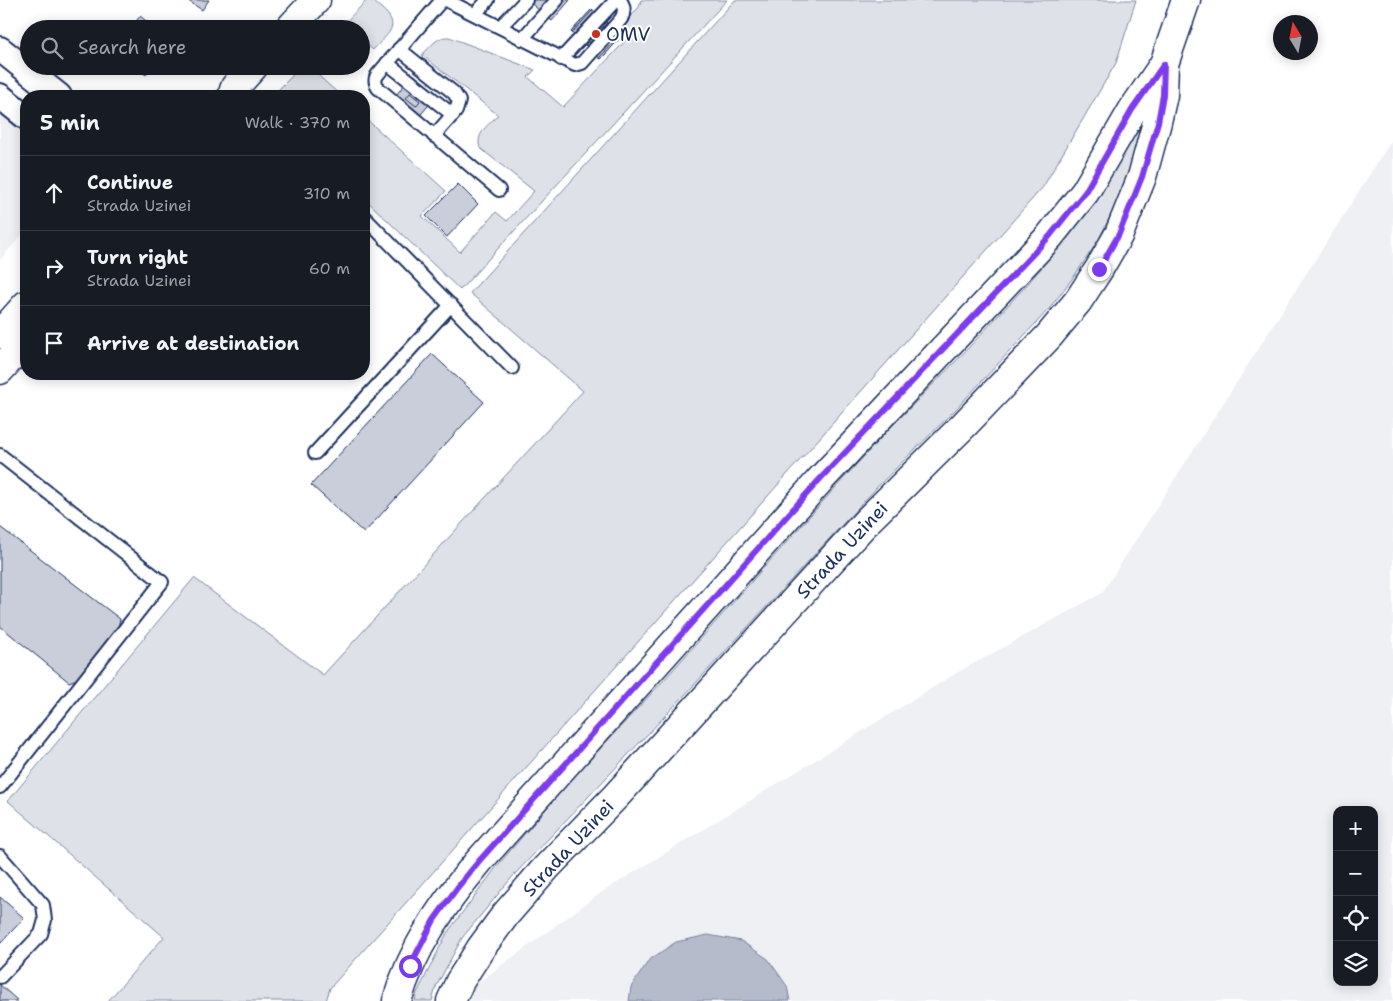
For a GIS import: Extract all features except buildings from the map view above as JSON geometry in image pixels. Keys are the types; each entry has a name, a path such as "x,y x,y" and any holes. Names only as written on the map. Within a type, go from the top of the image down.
{"street":[{"name":"Strada Uzinei","path":"397,1001 410,966 434,920 479,861 820,479 1049,237 1085,192 1132,110 1164,64 1186,0"},
{"path":"297,20 313,1"},
{"path":"0,49 20,65"},
{"name":"Strada Uzinei","path":"451,1001 460,981 481,948 506,914 546,868 616,796 867,521 964,425 1049,336 1078,301 1119,234 1142,177 1158,122 1163,95 1164,64"},
{"path":"33,75 51,90"},
{"path":"236,90 247,75"},
{"path":"0,96 20,112"},
{"path":"0,334 20,312"},
{"path":"0,370 20,348"}],"lane":[{"path":"475,14 488,0"},
{"path":"500,27 526,0"},
{"path":"522,39 557,0"},
{"path":"561,59 616,0"},
{"path":"499,190 378,88 375,84 375,79 399,49 450,1 575,65 582,63 623,16 624,8 620,0"},
{"path":"399,49 454,92 459,101 459,106 453,115 434,136"},
{"path":"387,63 453,115"},
{"path":"370,223 512,368"},
{"path":"315,453 451,305"},
{"path":"0,455 162,582 0,787"},
{"path":"0,856 43,905 46,920 40,934 0,977"}],"shaded area":[{"path":"367,0 374,2 388,14 392,25 391,30 373,50 370,48 370,20 348,20"},
{"path":"641,0 727,0 460,290 370,204 370,122 446,191 422,216 460,252 496,212 507,221 534,191 480,148 479,138 481,134 498,115 422,55 437,40 449,37 535,70 528,77 563,107 628,38 620,29 639,7"},
{"path":"735,0 1136,0 1116,63 1043,187 330,988 326,1001 108,1001 164,937 8,801 194,578 323,675 583,391 470,293"},
{"path":"293,75 320,75 334,90 278,90"},
{"path":"0,80 20,96 20,237 0,260"},
{"path":"1149,107 1137,153 1121,194 1098,241 1049,309 955,410 879,485 682,698 514,875 462,938 436,987 432,1001 415,1001 417,993 447,933 498,865 569,782 664,680 885,433 958,359 1070,235"},
{"path":"1393,138 1393,1001 469,1001 472,987 599,894 953,675 1102,593"}],"water":[{"path":"708,935 741,941 768,959 787,986 790,1001 629,1001 631,987 649,960 676,942"}],"place":[{"name":"OMV","path":"596,34"}],"route":[{"path":"410,966 434,920 479,861 820,479 1049,237 1085,192 1132,110 1164,64 1163,95 1158,122 1142,177 1119,234 1099,269"}]}
